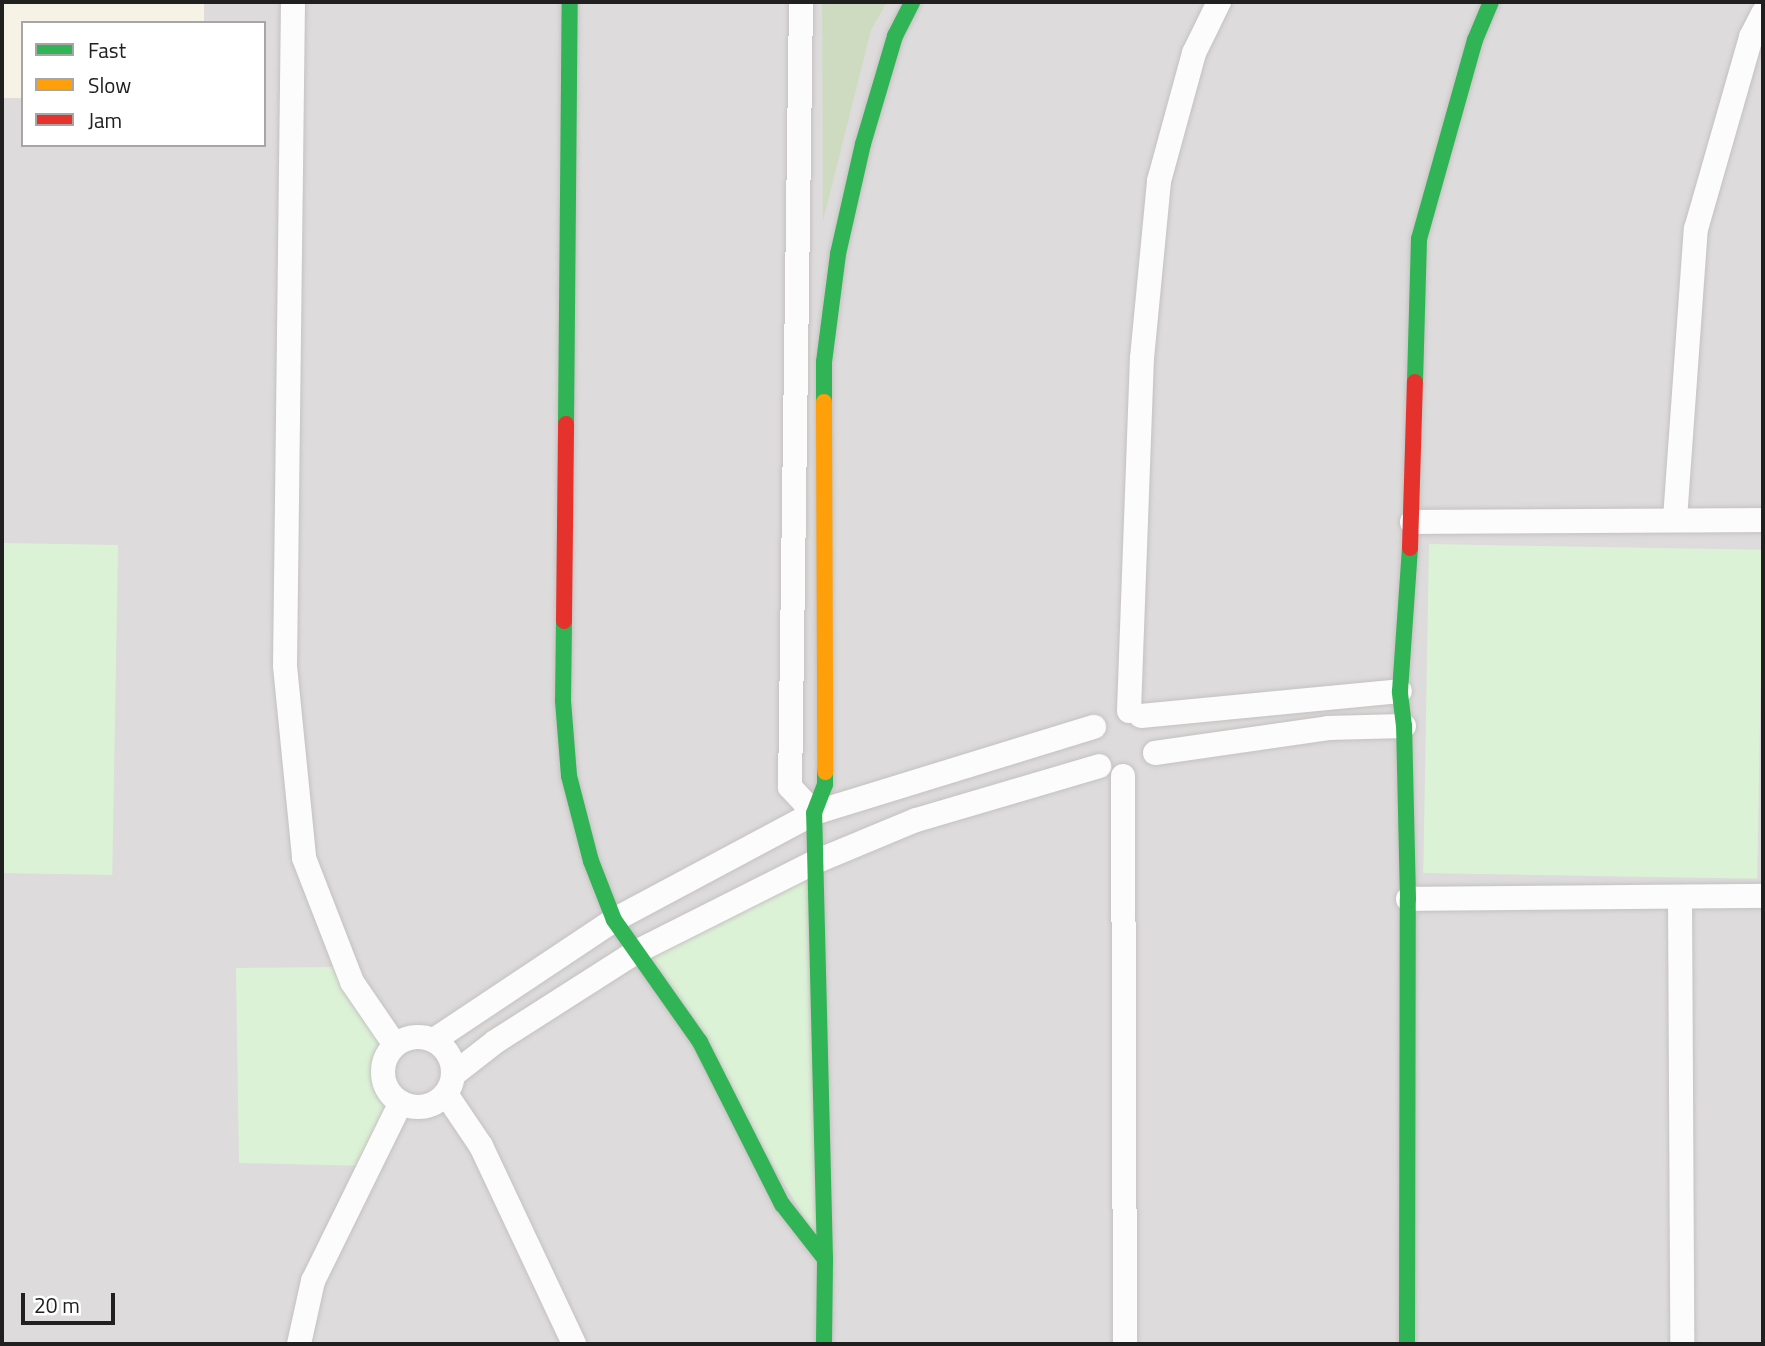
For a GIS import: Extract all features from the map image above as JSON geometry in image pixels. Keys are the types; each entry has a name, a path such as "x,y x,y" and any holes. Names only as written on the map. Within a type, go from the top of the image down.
{"street":[{"path":"293,2 285,666 304,858 352,982 395,1045"},
{"path":"570,2 563,701 569,776 592,861 614,920 700,1042 782,1204 825,1259"},
{"path":"801,2 790,787 814,813"},
{"path":"824,1344 825,1259 814,813 825,784 824,362 838,254 863,144 895,36 912,2"},
{"path":"1135,714 1142,358 1159,181 1194,53 1219,2"},
{"path":"1407,1344 1408,899 1404,726 1400,691 1412,522 1419,239 1475,40 1491,2"},
{"path":"1675,519 1696,229 1751,37 1763,13"},
{"path":"797,364 824,362"},
{"path":"1412,522 1763,520"},
{"path":"434,1040 614,920 814,813 1094,727 1103,717 1115,711 1135,714 1400,691"},
{"path":"1094,727 1091,747 1099,766 1110,774 1124,776 1137,773 1148,765 1155,753 1156,739 1151,726 1135,714"},
{"path":"1155,753 1328,728 1404,726"},
{"path":"574,1344 450,1084 449,1054 434,1040 421,1036 407,1038 395,1045 386,1059 383,1075 389,1091 401,1102 425,1106 450,1084 495,1042 636,952 815,862 916,820 1099,766"},
{"path":"1124,776 1125,1344"},
{"path":"1680,897 1682,1344"},
{"path":"1408,899 1763,897"},
{"path":"299,1344 313,1281 401,1102"}],"shaded area":[{"path":"2,2 1763,2 1763,1344 2,1344"},
{"path":"2,2 204,2 204,21 21,21 21,98 2,98"}],"green space":[{"path":"822,2 887,2 871,30 823,221"},
{"path":"2,543 118,545 112,875 2,873"},
{"path":"1429,544 1763,550 1757,879 1423,873"},
{"path":"809,871 818,1240 644,953"},
{"path":"339,967 386,1047 394,1104 370,1166 239,1163 236,968"}],"traffic: fast":[{"path":"566,424 570,2"},
{"path":"824,402 824,362 838,254 863,144 895,36 912,2"},
{"path":"1415,382 1419,239 1475,40 1491,2"},
{"path":"1407,1344 1408,899 1404,726 1400,691 1410,548"},
{"path":"564,621 563,701 569,776 591,861 614,920 700,1042 782,1204 825,1259"},
{"path":"824,1344 825,1259 814,813 825,784 825,772"}],"traffic: slow":[{"path":"824,402 825,772"}],"traffic: jam":[{"path":"1410,548 1415,382"},
{"path":"564,621 566,424"}]}
